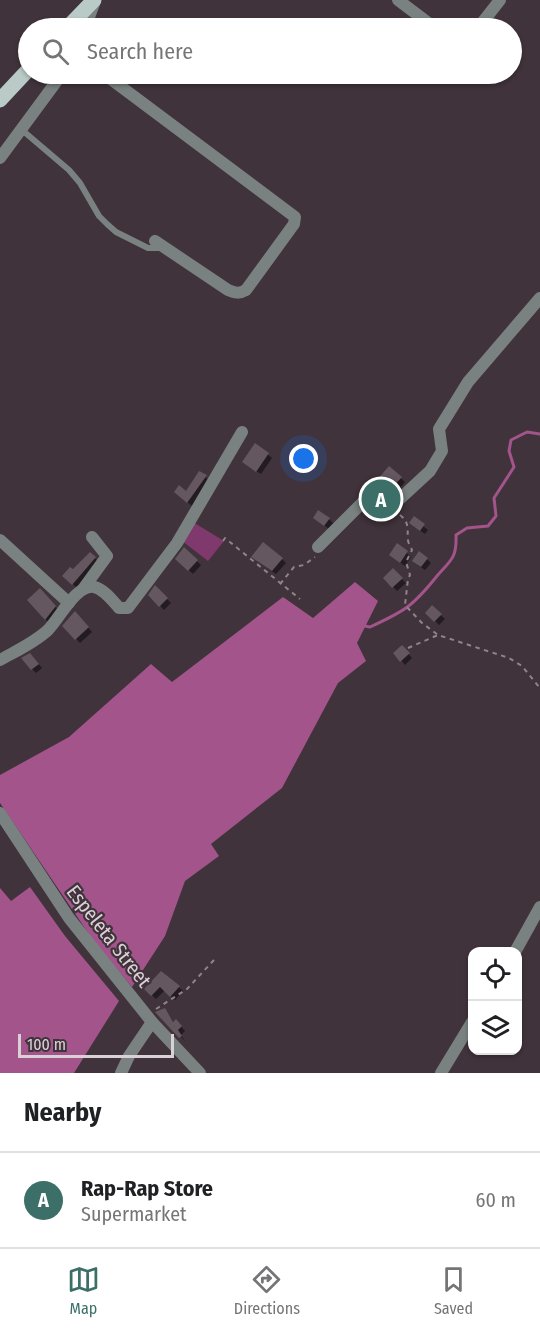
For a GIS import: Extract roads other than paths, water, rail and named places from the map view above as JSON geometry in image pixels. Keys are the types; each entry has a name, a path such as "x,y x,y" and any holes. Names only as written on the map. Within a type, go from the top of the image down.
{"main road":[{"path":"77,18 95,0"},
{"path":"0,100 18,81"}],"street":[{"path":"89,18 95,0"},
{"path":"398,0 422,18"},
{"path":"486,18 500,0"},
{"path":"0,158 55,84"},
{"path":"117,84 295,217 294,224 246,290 242,292 233,293 160,244"},
{"path":"318,548 365,500 375,500 385,509 392,507 430,471 442,451 439,429 468,382 540,298"},
{"path":"82,589 93,586 101,590 119,608 128,608 177,543 242,432"},
{"path":"0,660 29,644 48,630 108,556 92,537"},
{"path":"0,540 69,603"},
{"name":"Espeleta Street","path":"0,813 69,918 149,1019 200,1073"},
{"path":"517,947 540,907"},
{"path":"121,1073 149,1019"},
{"path":"441,1073 468,1029"}],"lane":[{"path":"22,130 69,170 106,224 116,232 148,248 160,244"}],"waterway":[{"path":"365,626 370,627 408,607 452,558 456,535 467,528 488,526 496,516 494,498 514,467 509,451 511,440 527,432 540,434"}],"place":[{"name":"Rap-Rap Store","path":"381,499"}]}
